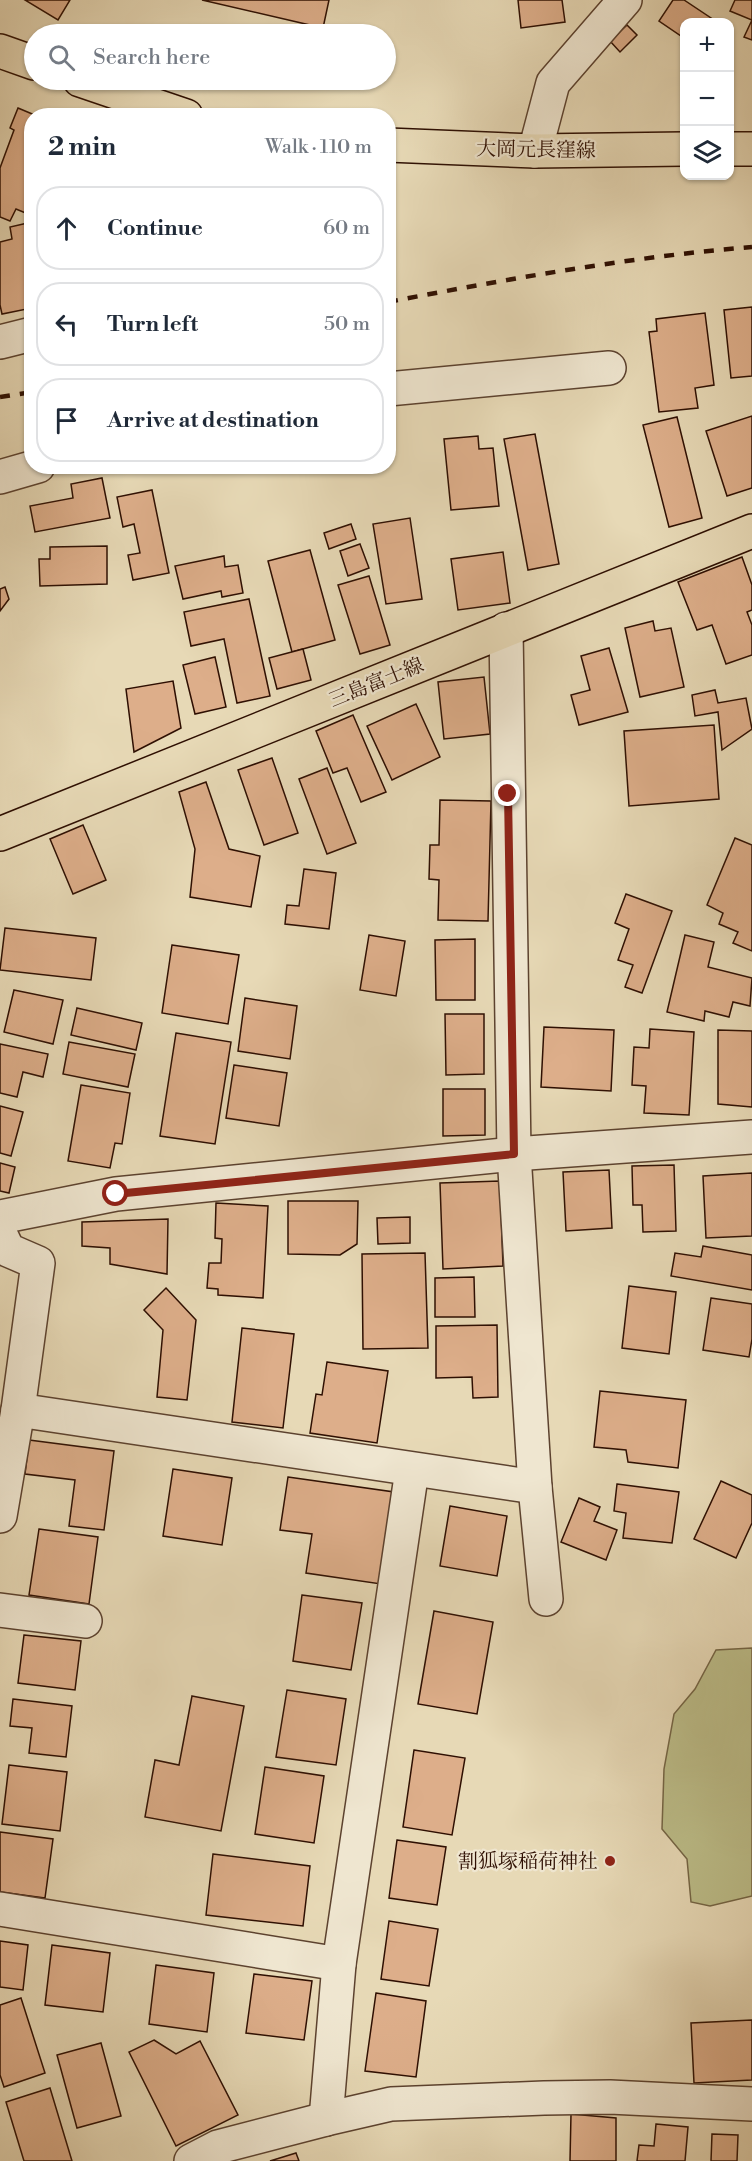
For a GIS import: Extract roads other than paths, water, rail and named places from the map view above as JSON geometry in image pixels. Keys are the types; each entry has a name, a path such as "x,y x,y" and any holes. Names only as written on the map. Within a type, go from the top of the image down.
{"main road":[{"path":"0,51 24,59"},
{"path":"109,90 162,108"},
{"name":"大岡元長窪線","path":"396,146 535,151 680,149"},
{"path":"734,149 752,149"},
{"name":"三島富士線","path":"0,834 752,531"}],"street":[{"path":"535,151 553,83 625,0"},
{"path":"0,342 24,336"},
{"path":"396,388 609,368"},
{"path":"0,477 24,470"},
{"path":"506,629 514,1154 535,1487 546,1599"},
{"path":"0,1217 116,1194 514,1154 752,1137"},
{"path":"0,1233 8,1250 39,1263 0,1516"},
{"path":"18,1410 535,1487"},
{"path":"326,2119 339,1964 412,1470"},
{"path":"0,1610 85,1621"},
{"path":"0,1909 339,1964"},
{"path":"191,2161 218,2147 391,2104 610,2097 752,2104"}],"railway":[{"path":"396,301 615,263 752,247"},
{"path":"0,397 24,393"}],"place":[{"name":"割狐塚稲荷神社","path":"610,1861"}]}
